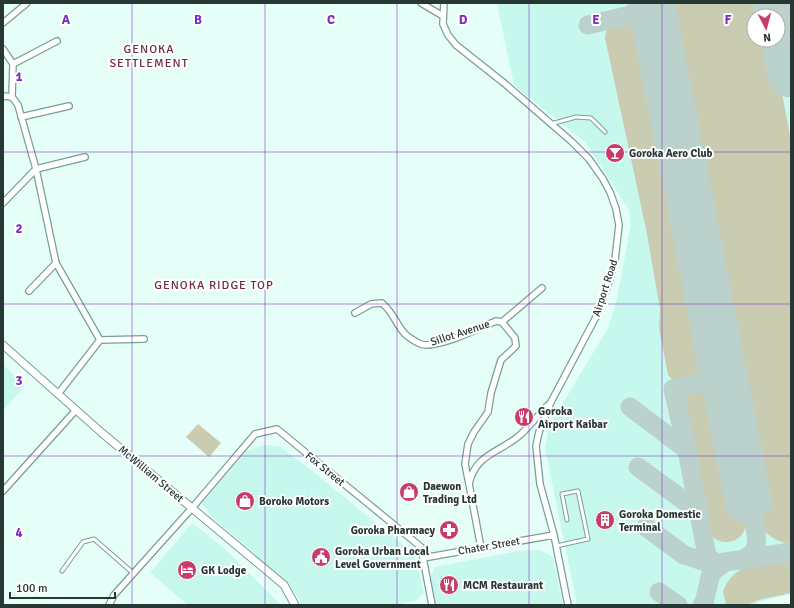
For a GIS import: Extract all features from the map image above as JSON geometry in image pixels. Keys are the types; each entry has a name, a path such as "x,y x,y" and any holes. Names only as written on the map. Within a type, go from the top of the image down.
{"street":[{"path":"421,3 429,5 443,16"},
{"name":"Airport Road","path":"444,3 443,24 448,35 456,45 552,124 589,159 610,192 616,209 619,225 615,260 610,278 597,315 551,402 539,432 536,446 540,484 554,535 568,605"},
{"path":"3,23 26,4"},
{"path":"13,64 58,41"},
{"path":"3,49 13,64 12,97 18,105 36,169 56,264 100,340"},
{"path":"3,96 12,97"},
{"path":"21,117 69,106"},
{"path":"3,203 36,169 85,157"},
{"path":"29,291 56,264"},
{"path":"502,322 542,288"},
{"name":"Sillot Avenue","path":"355,313 371,304 382,303 390,309 398,325 407,335 424,345 443,342 496,321 502,322 515,338 516,346 501,360 491,393 488,412 474,432 468,444 465,464 469,484"},
{"path":"100,340 144,339"},
{"path":"58,394 100,340"},
{"name":"McWilliam Street","path":"3,345 76,410 284,585 295,605"},
{"path":"481,548 469,484 471,474 485,458 518,436 551,402"},
{"path":"3,490 76,410"},
{"name":"Fox Street","path":"192,508 255,434 277,429 421,547 432,605"},
{"path":"109,605 114,594 192,508"},
{"name":"Chater Street","path":"423,558 554,535"}],"lane":[{"path":"552,124 576,117 591,118 605,132"},
{"path":"556,546 588,539 578,491 562,494 567,520"},
{"path":"62,571 83,542 94,539 134,573"}],"shaded area":[{"path":"497,3 791,3 791,594 761,601 754,605 577,605 545,448 549,426 608,328 616,303 631,224 629,210 585,142 514,85"},
{"path":"662,3 764,3 765,8 746,8 746,48 774,48 791,141 791,544 774,538 761,526"},
{"path":"630,23 639,24 646,28 713,358 712,366 707,373 682,380 673,380 668,375 659,328 660,309 646,229 605,38 608,28"},
{"path":"3,365 25,385 3,411"},
{"path":"708,385 717,385 720,390 746,522 745,529 741,535 731,542 719,541 713,537 709,531 679,393"},
{"path":"198,424 221,443 209,457 186,437"},
{"path":"264,445 279,446 310,469 414,554 424,593 415,601 395,605 301,605 299,599 289,584 211,516 202,503 247,451"},
{"path":"192,523 223,547 281,605 188,605 150,573"},
{"path":"540,550 553,557 563,605 435,605 430,578 435,567 518,551"},
{"path":"791,560 791,593 759,600 747,605 726,605 723,591 736,573 757,565"}],"taxiway":[{"path":"588,25 652,10"},
{"path":"687,450 673,389 725,376"},
{"path":"630,407 687,450 707,555 716,565"},
{"path":"638,467 698,511"},
{"path":"741,561 750,555 756,546 755,526 748,500"},
{"path":"646,527 684,555 712,564 791,552"},
{"path":"702,605 704,603 711,573 724,563"},
{"path":"659,592 678,605"}],"runway":[{"path":"651,3 748,500"},
{"path":"777,3 791,74"}],"place":[{"name":"Goroka Aero Club","path":"615,153"},
{"name":"Goroka Airport Kaibar","path":"524,417"},
{"name":"Daewon Trading Ltd","path":"409,492"},
{"name":"Boroko Motors","path":"245,501"},
{"name":"Goroka Domestic Terminal","path":"605,520"},
{"name":"Goroka Pharmacy","path":"449,530"},
{"name":"Goroka Urban Local Level Government","path":"321,557"},
{"name":"GK Lodge","path":"187,570"},
{"name":"MCM Restaurant","path":"449,585"}],"district":[{"name":"GENOKA SETTLEMENT","path":"149,56"},
{"name":"GENOKA RIDGE TOP","path":"214,285"}]}
